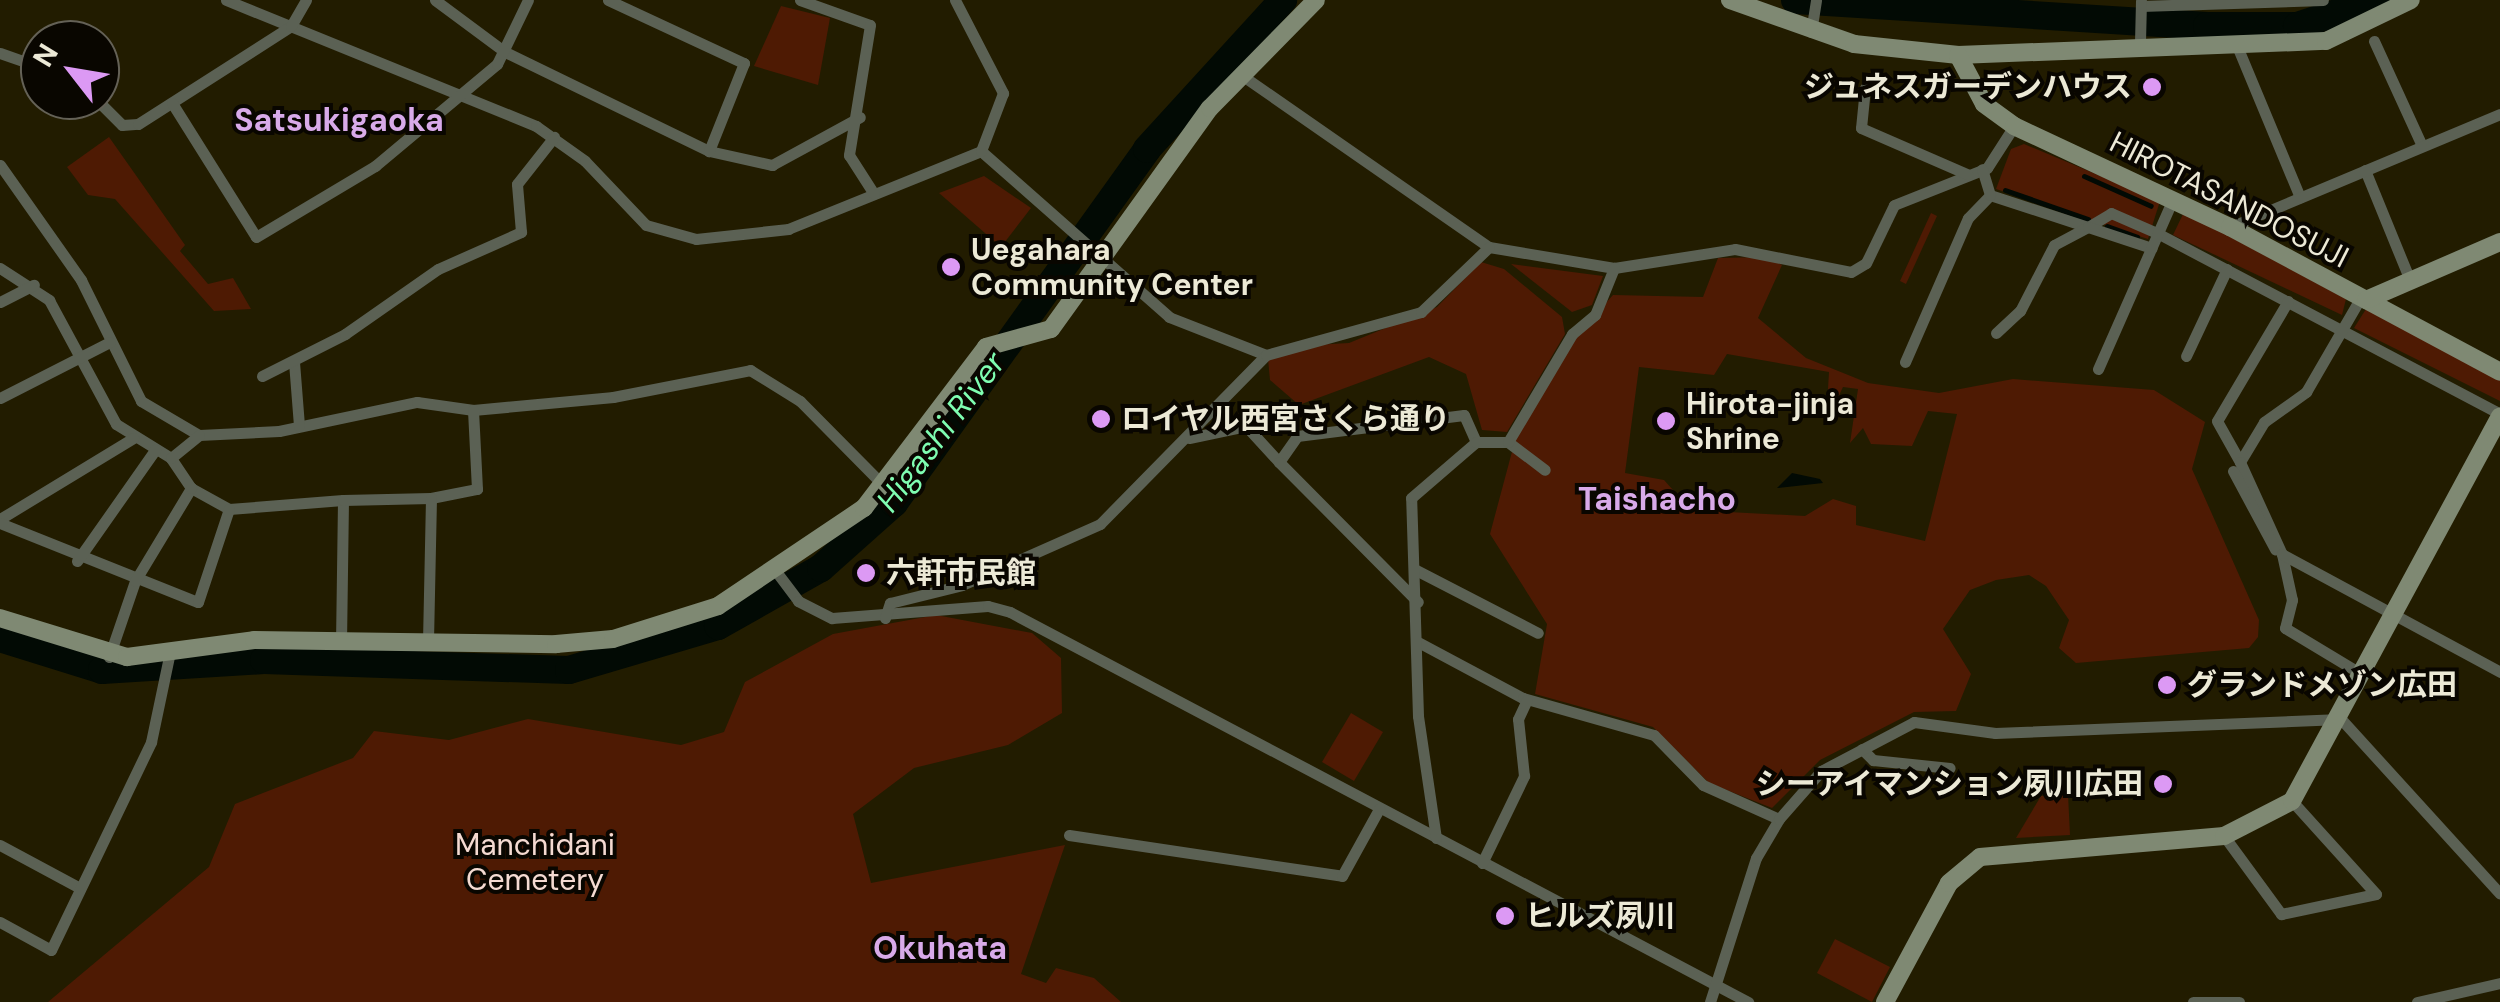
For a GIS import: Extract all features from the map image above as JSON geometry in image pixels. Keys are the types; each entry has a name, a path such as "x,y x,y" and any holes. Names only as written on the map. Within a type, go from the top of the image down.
{"street":[{"path":"226,0 554,137 646,225 696,239 756,238 981,151 1003,92 955,0"},
{"path":"117,120 122,125 172,103 291,26 306,0"},
{"path":"435,0 504,52 709,151 772,166 860,117"},
{"path":"172,103 256,238 375,166 454,98 504,52 528,0"},
{"path":"608,0 744,63 709,151"},
{"path":"800,0 870,25 860,117 850,156 874,194"},
{"path":"0,618 109,657 341,640 613,639 718,606 781,579 884,486 979,354 1000,341 1027,339 1051,329 1099,248 1240,74 1316,0"},
{"path":"1730,0 1814,15 1958,54 2140,38 2238,46 2326,41 2410,0"},
{"path":"2140,38 2141,6 2323,0"},
{"path":"2374,41 2422,146"},
{"path":"2238,46 2300,197"},
{"name":"HIROTASANDOSUJI","path":"1958,54 1984,104 2014,126 2230,226 2500,372"},
{"path":"1240,74 1489,247 1614,268 1736,249 1852,272 1866,264 1894,205 1982,169 2014,126"},
{"path":"1866,88 1861,128 1967,174"},
{"path":"2230,226 2500,114"},
{"path":"262,376 294,362 438,269 522,232 517,184 554,137"},
{"path":"981,151 1080,231 1168,316 1266,355"},
{"path":"0,165 81,280 141,402 198,435 299,426 417,402 473,410 750,370 800,401 884,486"},
{"path":"1982,169 1990,195"},
{"path":"2366,170 2410,280"},
{"path":"1990,195 2152,248"},
{"path":"1905,362 1968,218 1990,195"},
{"path":"2098,369 2173,199"},
{"path":"1884,1002 1949,883 1980,858 2224,836 2292,801 2366,676 2500,415 2344,328 2159,234 2110,214 2054,245 2020,310 1996,334"},
{"path":"2236,466 2264,422 2306,392 2364,299 2500,242"},
{"path":"886,618 890,603 962,586 1100,524 1266,355 1421,312 1489,247"},
{"path":"0,268 34,285 133,438 171,458 191,488 229,510 344,500 431,498 477,489 473,410"},
{"path":"1508,442 1572,334 1595,315 1614,268"},
{"path":"2186,356 2227,269"},
{"path":"0,302 34,285"},
{"path":"2288,301 2217,421 2236,466 2273,522 2292,600 2285,628 2366,676"},
{"path":"0,398 110,342"},
{"path":"294,362 299,426"},
{"path":"1279,462 1297,436 1464,414 1476,442"},
{"path":"1184,440 1246,426 1418,602"},
{"path":"171,458 198,435"},
{"path":"0,521 133,438"},
{"path":"1436,838 1418,642 1410,498 1476,442 1508,442 1545,470"},
{"path":"77,561 155,450"},
{"path":"109,657 134,581 191,488"},
{"path":"428,642 431,498"},
{"path":"341,640 344,500"},
{"path":"0,521 77,561 198,602 229,510"},
{"path":"2278,552 2500,672"},
{"path":"1416,570 1538,633"},
{"path":"781,579 794,597 832,618 886,618 988,606 1010,612 1748,1002"},
{"path":"1418,642 1527,700 1654,734 1703,786 1779,819"},
{"path":"0,922 51,950 150,742 170,652"},
{"path":"1482,862 1524,776 1518,719 1527,700"},
{"path":"1710,1002 1779,819 1821,771 1932,720 1996,733 2342,720 2500,894"},
{"path":"1862,749 1873,760 1950,768"},
{"path":"2224,836 2281,914 2376,894 2292,801"},
{"path":"1069,835 1342,876 1379,809"},
{"path":"0,845 80,888"},
{"path":"2417,1002 2500,984"},
{"path":"2194,1002 2239,1002"}],"green space":[{"path":"781,6 830,18 818,85 754,66"},
{"path":"109,137 185,245 180,251 208,284 233,278 251,309 214,311 115,199 88,195 67,167"},
{"path":"2024,144 2160,201 2148,239 1996,189 2011,149"},
{"path":"984,176 1031,208 1001,247 939,193"},
{"path":"2184,212 2346,299 2342,315 2173,235"},
{"path":"1931,213 1937,216 1906,284 1900,281"},
{"path":"1768,257 1782,265 1758,318 1806,358 1868,383 1939,393 2013,379 2154,390 2205,422 2192,469 2259,620 2258,637 2249,648 2076,663 2059,648 2069,620 2046,586 2029,575 1996,580 1970,590 1943,629 1971,674 1956,711 1914,712 1820,760 1772,808 1709,783 1653,727 1535,694 1547,624 1490,534 1517,433 1575,337 1613,295 1703,297 1718,258","holes":["1727,354 1829,372 1826,423 1843,387 1858,389 1850,443 1863,428 1871,444 1912,446 1928,411 1957,414 1925,541 1856,525 1856,506 1833,499 1805,516 1691,510 1664,480 1625,473 1639,367 1714,375"]},
{"path":"1481,262 1504,269 1562,317 1565,334 1507,432 1482,430 1466,374 1429,357 1299,405 1270,380 1268,359 1296,346 1349,343 1437,307"},
{"path":"1511,264 1603,276 1592,305 1572,312"},
{"path":"2366,309 2500,380 2500,401 2354,328"},
{"name":"Manchidani Cemetery","path":"936,615 1032,633 1061,658 1062,713 1008,745 914,768 853,814 871,883 1065,845 1021,974 1046,983 1056,968 1094,978 1121,1002 48,1002 209,867 235,804 353,758 374,731 449,740 528,719 681,745 724,732 745,682 833,634"},
{"path":"1351,713 1383,732 1354,781 1322,762"},
{"path":"2068,794 2070,835 2016,838 2041,796"},
{"path":"1835,939 1890,967 1872,1002 1817,973"}],"shaded area":[{"path":"1792,473 1820,479 1823,483 1777,488"}],"waterway":[{"name":"Higashi River","path":"0,638 102,670 264,660 569,670 718,626 821,568 894,503 1147,149 1283,0"},
{"name":"Higashi River","path":"1795,0 2207,26 2297,26 2376,0"},
{"path":"2084,176 2151,206"},
{"path":"2005,190 2088,219"},
{"path":"2107,226 2137,237"}],"place":[{"name":"ジュネスガーデンハウス","path":"2152,87"},
{"name":"Uegahara Community Center","path":"951,267"},
{"name":"ロイヤル西宮さくら通り","path":"1101,419"},
{"name":"Hirota-jinja Shrine","path":"1666,421"},
{"name":"六軒市民館","path":"866,573"},
{"name":"グランドメゾン広田","path":"2167,685"},
{"name":"シーアイマンション夙川広田","path":"2163,784"},
{"name":"ヒルズ夙川","path":"1505,916"}],"district":[{"name":"Satsukigaoka","path":"339,120"},
{"name":"Taishacho","path":"1657,499"},
{"name":"Okuhata","path":"940,948"}]}
